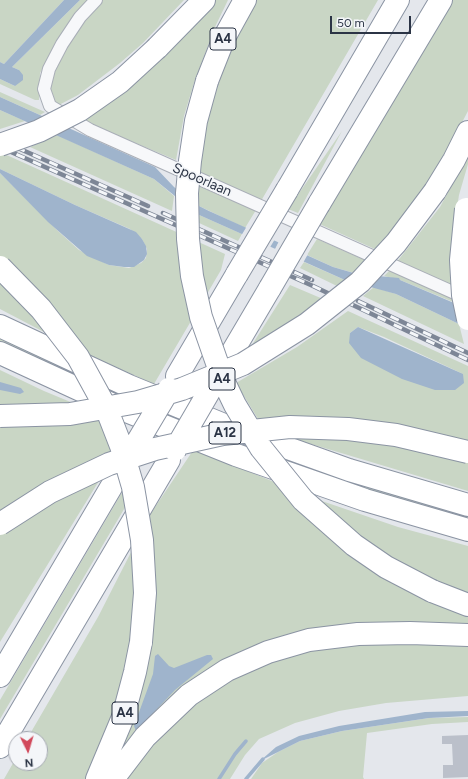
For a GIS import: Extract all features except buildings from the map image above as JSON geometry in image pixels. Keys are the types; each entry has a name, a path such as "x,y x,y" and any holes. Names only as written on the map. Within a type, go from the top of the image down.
{"highway":[{"path":"0,145 45,129 80,110 120,82 157,48 204,0"},
{"name":"A4","path":"245,0 224,38 207,81 196,121 190,154 187,193 187,233 192,276 200,316 223,380 235,405 261,448 303,500 354,545 386,567 432,591 468,605"},
{"path":"0,676 398,0"},
{"name":"A4","path":"0,747 441,0"},
{"path":"0,416 70,414 130,404 182,389 243,364 275,346 312,321 360,282 396,243 435,191 468,132"},
{"path":"467,205 461,239 461,260 463,295 468,319"},
{"name":"A4","path":"0,267 41,309 67,341 98,391 117,434 133,487 140,522 145,575 141,642 136,672 116,737 97,779"},
{"name":"A12","path":"0,326 129,386 229,427 349,470 468,505"},
{"name":"A12","path":"0,353 124,410 236,455 365,500 468,530"},
{"name":"A12","path":"0,524 50,492 109,464 155,449 222,434 290,428 342,429 396,436 468,452"},
{"name":"A4","path":"113,779 145,737 172,709 189,695 227,670 268,652 309,640 358,634 410,633 468,635"}],"street":[{"name":"Spoorlaan","path":"96,0 80,17 62,44 49,69 44,89 50,106 90,130 468,299"}],"green space":[{"path":"0,0 64,0 4,64 0,62"},
{"path":"80,0 90,0 67,27 40,73 39,100 35,100 0,84 0,79 15,86 19,70 12,67"},
{"path":"100,0 184,0 143,43 120,63 78,95 57,106 50,89 53,72 68,41"},
{"path":"215,0 228,0 215,27 194,83 184,116 176,160 83,121 177,40"},
{"path":"256,0 378,0 261,201 198,171 206,124 227,57"},
{"path":"453,0 468,0 468,111 438,168 419,198 377,250 315,222"},
{"path":"0,92 45,112 40,115 0,97"},
{"path":"0,110 25,121 0,129"},
{"path":"342,131 298,213 288,209"},
{"path":"57,135 154,179 174,196 172,211 30,147"},
{"path":"0,152 225,254 221,270 154,384 86,354 0,309 0,173 79,250 109,265 129,268 141,263 146,258 147,249 142,239 130,229 75,205 0,169"},
{"path":"468,155 468,164 459,195 451,245 452,287 396,263 440,207"},
{"path":"198,181 256,210 245,228 197,205"},
{"path":"197,214 242,234 238,241 197,222"},
{"path":"317,239 367,261 354,273 333,267 307,255"},
{"path":"304,262 345,280 339,287 300,268"},
{"path":"390,270 453,297 453,302 400,280 384,276"},
{"path":"290,285 323,299 298,319 250,348"},
{"path":"374,287 396,294 459,324 464,344 363,296"},
{"path":"348,311 468,366 468,442 336,418 280,417 258,419 236,383 297,347","holes":["358,327 384,337 463,374 350,333"]},
{"path":"0,331 78,370 87,385 0,343"},
{"path":"0,370 44,391 126,425 102,476 0,642"},
{"path":"281,435 388,441 468,459 468,491"},
{"path":"194,449 313,498 398,527 468,546 468,595 435,581 425,600 468,616 468,630 259,650 107,779 133,658 90,779 4,779 9,771 48,771 48,731 32,731 98,617 151,513"},
{"path":"276,450 468,511 468,522 288,466"},
{"path":"127,484 130,499 0,719 0,700"},
{"path":"353,643 468,644 468,696 386,703 339,711 295,723 259,739 245,755 230,779 123,779 138,760 177,718 224,683 266,663 302,651"},
{"path":"468,717 468,722 432,724 367,733 364,779 251,779 262,763 278,752 300,741 342,731 429,718"}],"water":[{"path":"64,0 80,0 12,67 19,70 23,75 23,80 15,86 0,79 0,62 4,64"},
{"path":"0,97 155,167 174,187 195,204 209,211 333,267 357,274 399,278 400,280 454,303 459,324 396,294 345,280 197,214 154,179 0,110"},
{"path":"0,169 136,232 146,246 147,254 144,260 134,267 124,267 109,265 87,256 48,222 0,173"},
{"path":"358,327 463,374 464,383 455,390 435,390 402,379 361,358 349,343 350,333"},
{"path":"0,382 21,388 24,392 20,394 0,390"},
{"path":"158,654 169,666 174,668 207,655 211,655 213,659 175,690 136,731 134,726 153,674 155,656"},
{"path":"468,711 468,716 429,718 342,731 300,741 260,761 276,747 299,736 339,726 425,712"}],"pier":[{"path":"247,226 275,239 269,249 241,236"},
{"path":"279,241 308,254 303,263 274,251"}],"waterway":[{"path":"219,779 235,754 246,741"},
{"path":"246,779 263,759"}],"railway":[{"path":"0,140 148,206"},
{"path":"0,147 313,286 468,360"},
{"path":"163,213 312,280"},
{"path":"358,301 468,353"}]}
